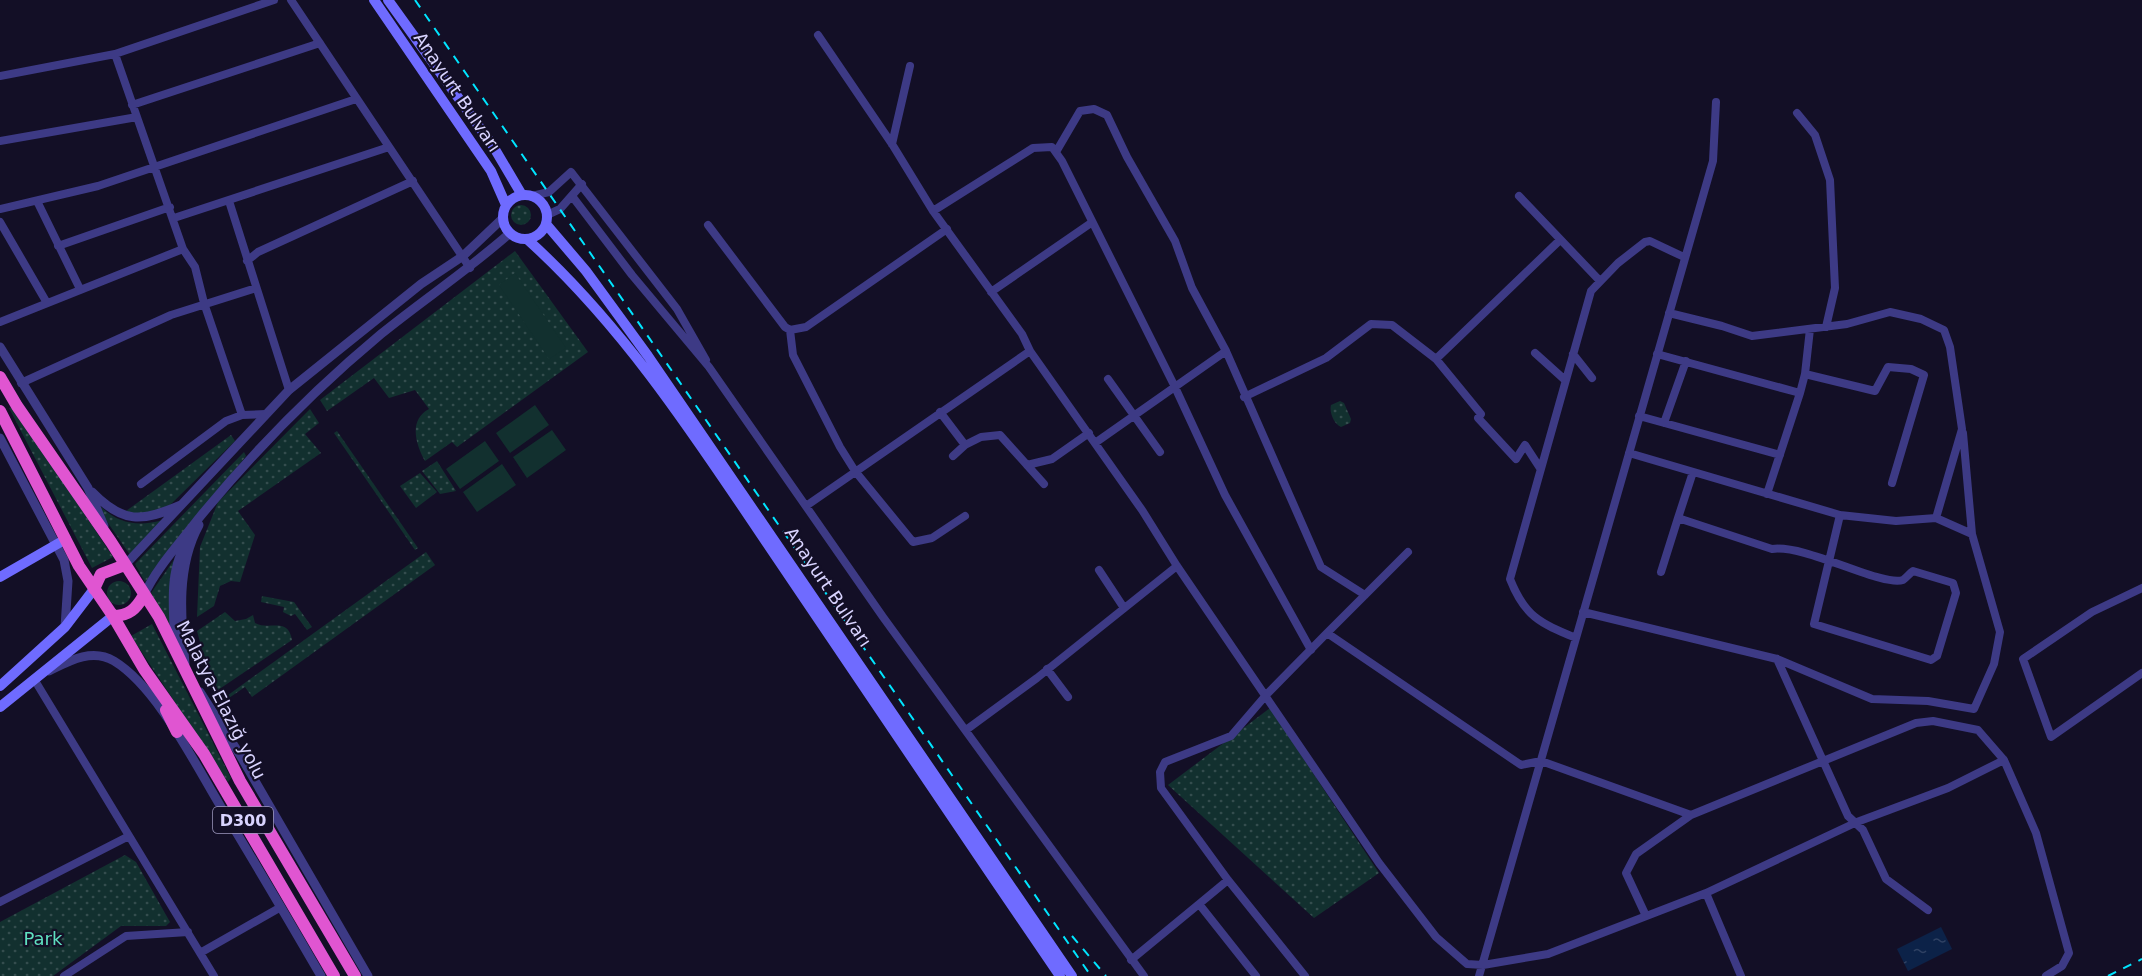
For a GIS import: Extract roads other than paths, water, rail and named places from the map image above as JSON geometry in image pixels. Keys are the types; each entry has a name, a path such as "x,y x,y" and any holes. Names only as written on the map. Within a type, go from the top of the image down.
{"highway":[{"path":"0,377 17,406 111,542 144,596 134,610 120,616 113,615 61,542 0,411"},
{"path":"94,589 101,574 125,565"},
{"name":"Malatya-Elazığ yolu","path":"144,596 175,649 240,781 355,976"},
{"name":"Malatya-Elazığ yolu","path":"113,615 144,669 204,754 334,976"},
{"path":"144,669 177,732"}],"main road":[{"name":"Anayurt Bulvarı","path":"374,0 491,171 506,205"},
{"name":"Anayurt Bulvarı","path":"388,0 527,196"},
{"path":"527,196 541,202 546,219 538,235 528,240 509,234 502,219 506,205 512,199 527,196"},
{"name":"Anayurt Bulvarı","path":"546,219 655,365 1072,976"},
{"name":"Anayurt Bulvarı","path":"528,240 564,272 672,402 1060,976"},
{"path":"0,577 61,542"},
{"path":"0,686 65,627 94,589"},
{"path":"0,707 113,615"}],"street":[{"path":"0,76 115,54 274,0"},
{"path":"291,0 470,268"},
{"path":"818,35 892,144 933,211 1022,334 1030,351 1089,433 1177,566 1267,694 1379,863 1436,937 1467,964 1483,965 1548,954 1706,893 1857,822 1948,788 2004,760"},
{"path":"132,105 321,43"},
{"path":"115,54 183,249 195,267 204,303 242,415"},
{"path":"892,144 910,66"},
{"path":"0,209 98,186 356,99"},
{"path":"1479,976 1713,161 1716,102"},
{"path":"1056,152 1080,111 1094,109 1107,115 1127,158 1175,241 1192,288 1226,351 1244,397 1322,567 1365,595"},
{"path":"1797,113 1815,135 1830,180 1835,288 1826,327"},
{"path":"0,141 137,117"},
{"path":"174,218 389,147"},
{"path":"933,211 1033,148 1052,147 1174,385 1225,495 1311,650"},
{"path":"527,196 549,192 570,172 582,184 677,309 697,340 709,367"},
{"path":"247,261 258,252 413,181"},
{"path":"546,219 560,209 582,184"},
{"path":"572,196 626,267 709,367 806,506 1144,976"},
{"path":"1519,196 1600,281"},
{"path":"37,201 80,289"},
{"path":"229,201 290,390"},
{"path":"58,246 170,207"},
{"path":"125,565 290,390 422,284 463,256 502,219"},
{"path":"0,222 47,303"},
{"path":"992,292 1091,223"},
{"path":"708,225 785,327 790,330 806,327 947,229"},
{"path":"144,596 150,582 210,505 254,454 382,333 470,268 509,234"},
{"path":"1436,359 1560,240"},
{"path":"1576,638 1540,623 1518,600 1510,579 1540,468 1591,291 1644,242 1650,241 1684,257"},
{"path":"0,322 183,249"},
{"path":"21,383 204,303 256,288"},
{"path":"1583,612 1777,659 1872,699 1928,701 1974,709 1994,663 2000,632 1972,534 1962,429 1950,347 1944,330 1921,319 1890,312 1847,324 1752,336 1669,313"},
{"path":"1244,397 1326,358 1371,324 1392,325 1436,359 1481,414 1478,418 1516,459 1525,445 1540,468"},
{"path":"1767,494 1805,374 1810,329"},
{"path":"790,330 793,355 855,471 914,542 932,538 965,516"},
{"path":"0,347 88,488 111,542"},
{"path":"806,506 1030,351"},
{"path":"1095,443 1174,385 1226,351"},
{"path":"1535,353 1565,380"},
{"path":"1573,354 1592,378"},
{"path":"1657,354 1800,393"},
{"path":"1664,423 1686,361"},
{"path":"1805,374 1875,391 1888,367 1911,369 1924,375 1892,483"},
{"path":"1108,379 1160,452"},
{"path":"940,412 966,445"},
{"path":"141,484 226,422 242,415 266,414"},
{"path":"1639,416 1780,455"},
{"path":"1936,518 1962,429"},
{"path":"1027,465 1052,459 1089,433"},
{"path":"952,456 981,436 1000,435 1044,484"},
{"path":"0,438 61,542 68,581 65,627"},
{"path":"1629,453 1840,515 1896,521 1936,518 1972,534"},
{"path":"1660,572 1692,472"},
{"path":"88,488 108,508 129,517 147,518 185,503"},
{"path":"175,649 176,576 183,549 194,535 210,505"},
{"path":"1678,518 1772,549 1783,548 1830,561 1890,580 1903,580 1913,571 1953,584 1956,593 1937,656 1931,660 1814,624 1830,561 1840,515"},
{"path":"185,669 181,588 194,535"},
{"path":"1305,976 1228,880 1161,788 1160,772 1165,762 1231,736 1267,694 1408,552"},
{"path":"64,560 94,589"},
{"path":"966,730 1177,566"},
{"path":"1099,570 1124,608"},
{"path":"2142,588 2092,612 2022,659 2051,737 2142,673"},
{"path":"1327,633 1521,765 1541,761 1691,815"},
{"path":"214,976 34,679 80,656 98,656 113,660 147,692 177,732 321,976"},
{"path":"1777,659 1821,762 1848,816 1857,822 1886,879 1928,909"},
{"path":"1047,669 1068,697"},
{"path":"193,684 215,714 368,976"},
{"path":"1646,916 1626,873 1636,854 1691,815 1916,723 1933,722 1978,730 2004,760 2036,833 2070,953 2062,966 2046,976"},
{"path":"0,902 129,836"},
{"path":"1131,960 1228,880"},
{"path":"1706,893 1742,976"},
{"path":"1199,904 1256,976"},
{"path":"200,953 281,907"},
{"path":"64,976 126,936 188,932"}],"water":[{"path":"1941,927 1952,949 1908,971 1897,949"}],"railway":[{"path":"415,0 1091,976"},
{"path":"1072,936 1106,976"},
{"path":"2108,976 2142,959"}],"park label":[{"name":"Park","path":"43,939"}]}
